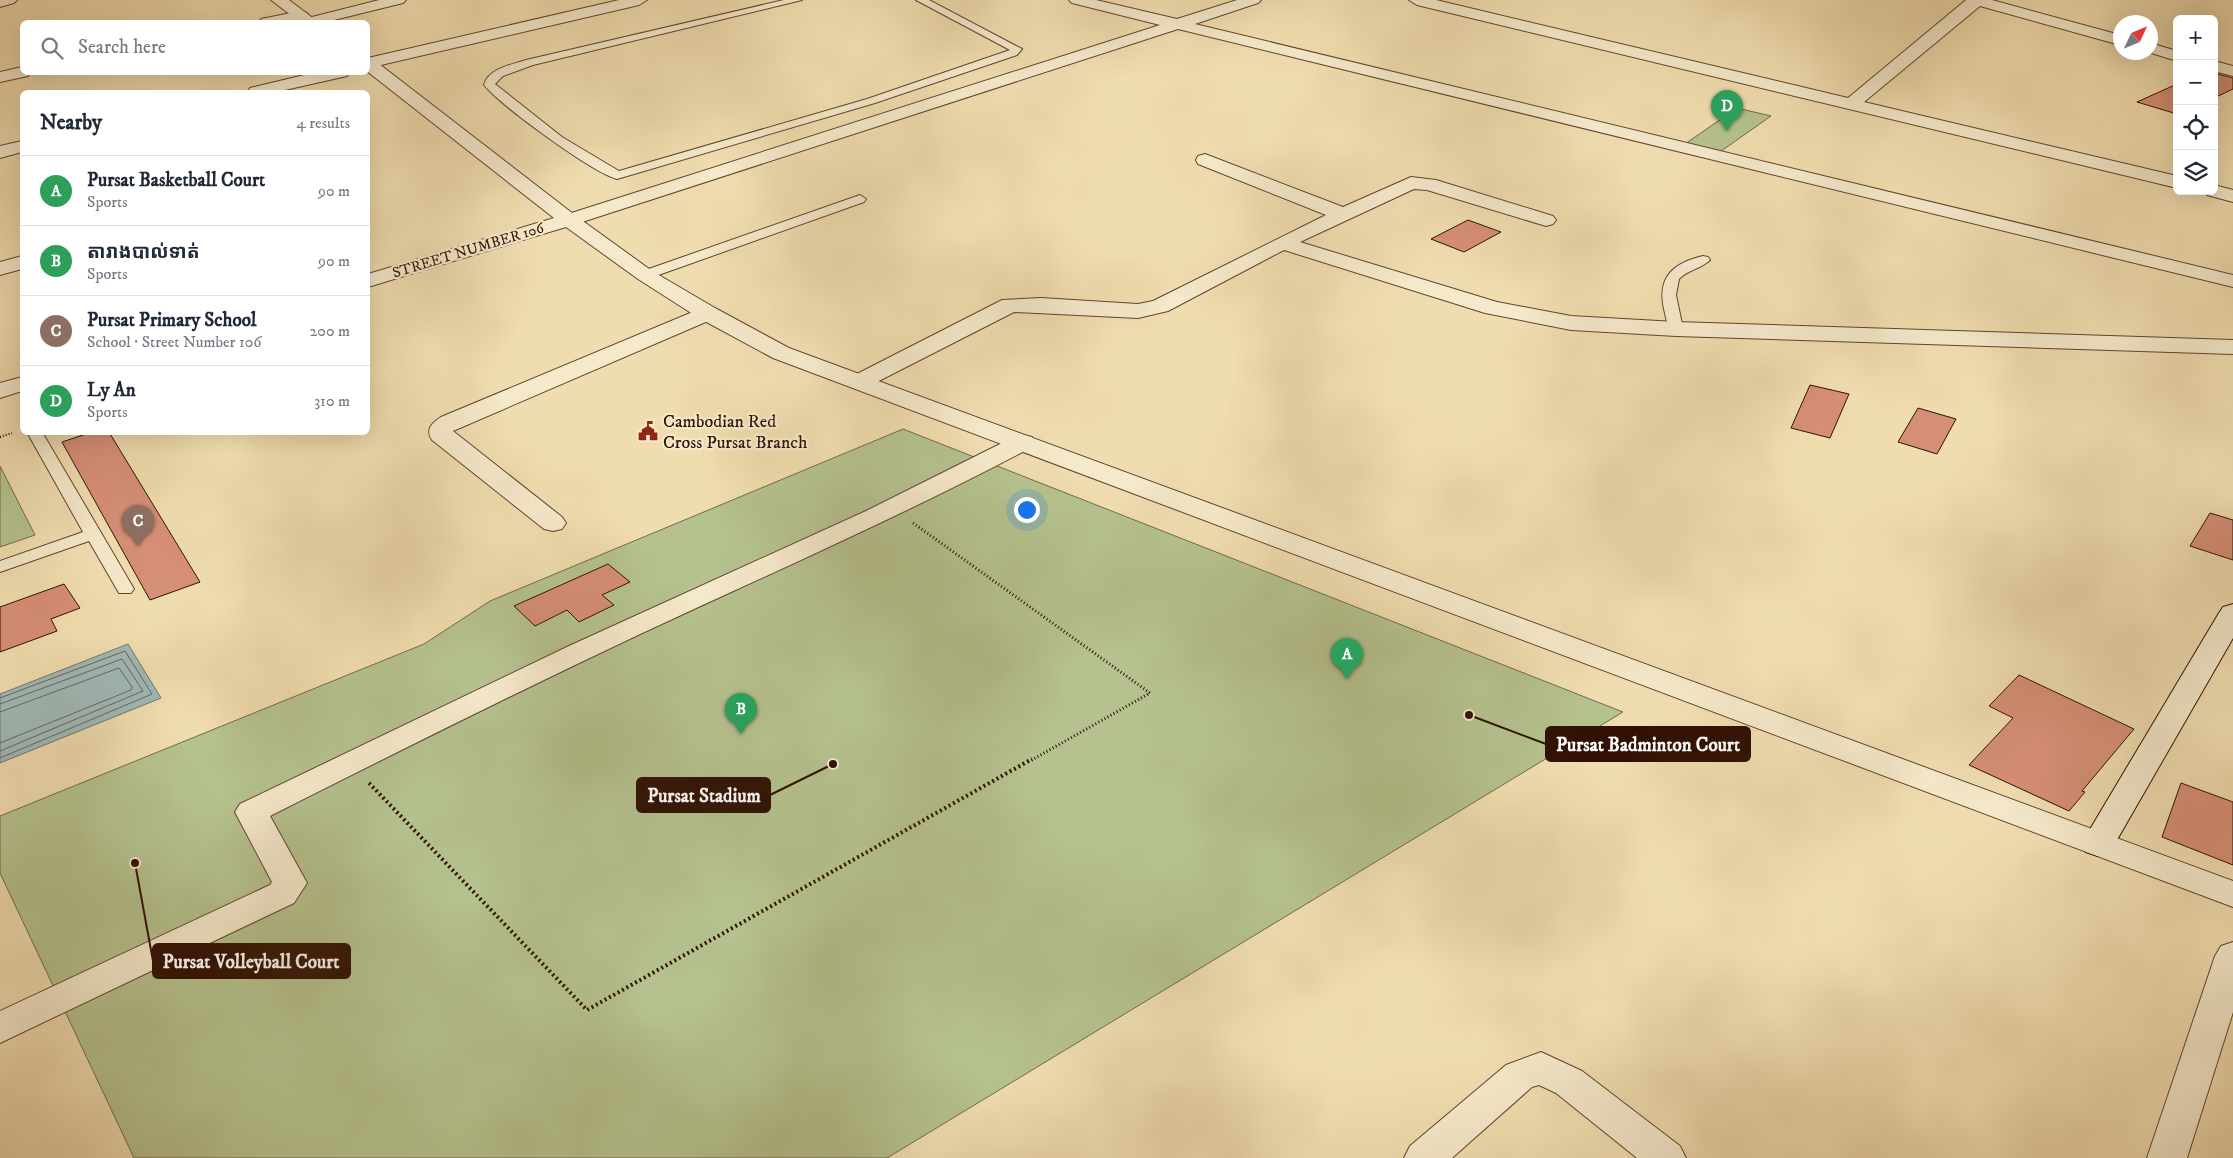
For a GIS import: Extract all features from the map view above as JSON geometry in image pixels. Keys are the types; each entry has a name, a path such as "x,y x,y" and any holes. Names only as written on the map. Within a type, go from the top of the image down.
{"street":[{"path":"0,2 9,0"},
{"path":"279,0 306,20 398,0"},
{"path":"370,65 639,0"},
{"path":"1077,0 1175,26 2233,281"},
{"name":"STREET NUMBER 106","path":"370,280 569,220 1253,0"},
{"path":"1417,0 2173,181"},
{"path":"1851,104 1976,0 2113,38"},
{"path":"2158,50 2173,55"},
{"path":"370,67 569,220 645,275 707,314 781,353 2233,894"},
{"path":"2218,67 2233,71"},
{"path":"0,77 20,72"},
{"path":"265,90 329,75"},
{"path":"0,152 20,147"},
{"path":"1205,160 1342,214"},
{"path":"859,382 1010,305 1138,311 1153,308 1282,243 1411,183 1429,184 1546,220"},
{"path":"2218,192 2233,196"},
{"path":"1282,243 1493,308 1570,323 1676,329 2233,347"},
{"path":"0,268 20,263"},
{"path":"553,523 441,435 441,428 450,422 707,314"},
{"path":"0,390 20,385"},
{"path":"0,1028 282,894 290,882 251,812 627,630 765,569 949,482 1022,442"},
{"path":"2098,844 2233,613"},
{"path":"2167,1158 2233,956"},
{"path":"1424,1158 1519,1076 1541,1068 1569,1082 1666,1158"}],"lane":[{"path":"797,0 721,16 529,64 496,75 490,80 489,85 558,139 616,175 871,101 1013,53 1018,49 922,0"},
{"path":"871,101 897,115"},
{"path":"645,275 860,199"},
{"path":"1676,329 1667,292 1670,281 1688,265 1703,260"},
{"path":"36,435 125,589"},
{"path":"0,568 94,534"}],"path":[{"path":"350,763 587,1010 1150,693 893,508"}],"green space":[{"path":"1737,108 1771,116 1717,154 1682,146"},
{"path":"903,429 1623,712 887,1158 134,1158 0,873 0,816 424,644 490,601"},
{"path":"0,466 35,535 0,547"}],"water":[{"path":"128,644 161,698 0,763 0,694"}],"building":[{"path":"2218,74 2233,78 2233,89 2218,96"},
{"path":"2173,86 2173,113 2137,102"},
{"path":"1468,220 1501,232 1464,252 1431,239"},
{"path":"1810,385 1849,394 1830,438 1791,428"},
{"path":"1918,408 1956,419 1937,454 1898,442"},
{"path":"83,435 111,435 200,582 150,600 62,442"},
{"path":"2210,513 2233,520 2233,560 2190,546"},
{"path":"608,564 630,582 602,595 614,605 579,622 567,610 535,626 514,606"},
{"path":"64,584 80,608 51,619 57,631 0,652 0,607"},
{"path":"2019,675 2134,729 2082,791 2085,792 2069,811 1969,765 2013,718 1989,706"},
{"path":"2181,783 2233,802 2233,865 2162,837"}],"place":[{"name":"Ly An","path":"1727,131"},
{"name":"Cambodian Red Cross Pursat Branch","path":"648,431"},
{"name":"Pursat Primary School","path":"138,546"},
{"name":"Pursat Basketball Court","path":"1347,679"},
{"name":"Pursat Badminton Court","path":"1469,715"},
{"name":"តារាងបាល់ទាត់","path":"741,734"},
{"name":"Pursat Stadium","path":"833,764"},
{"name":"Pursat Volleyball Court","path":"135,863"}]}
